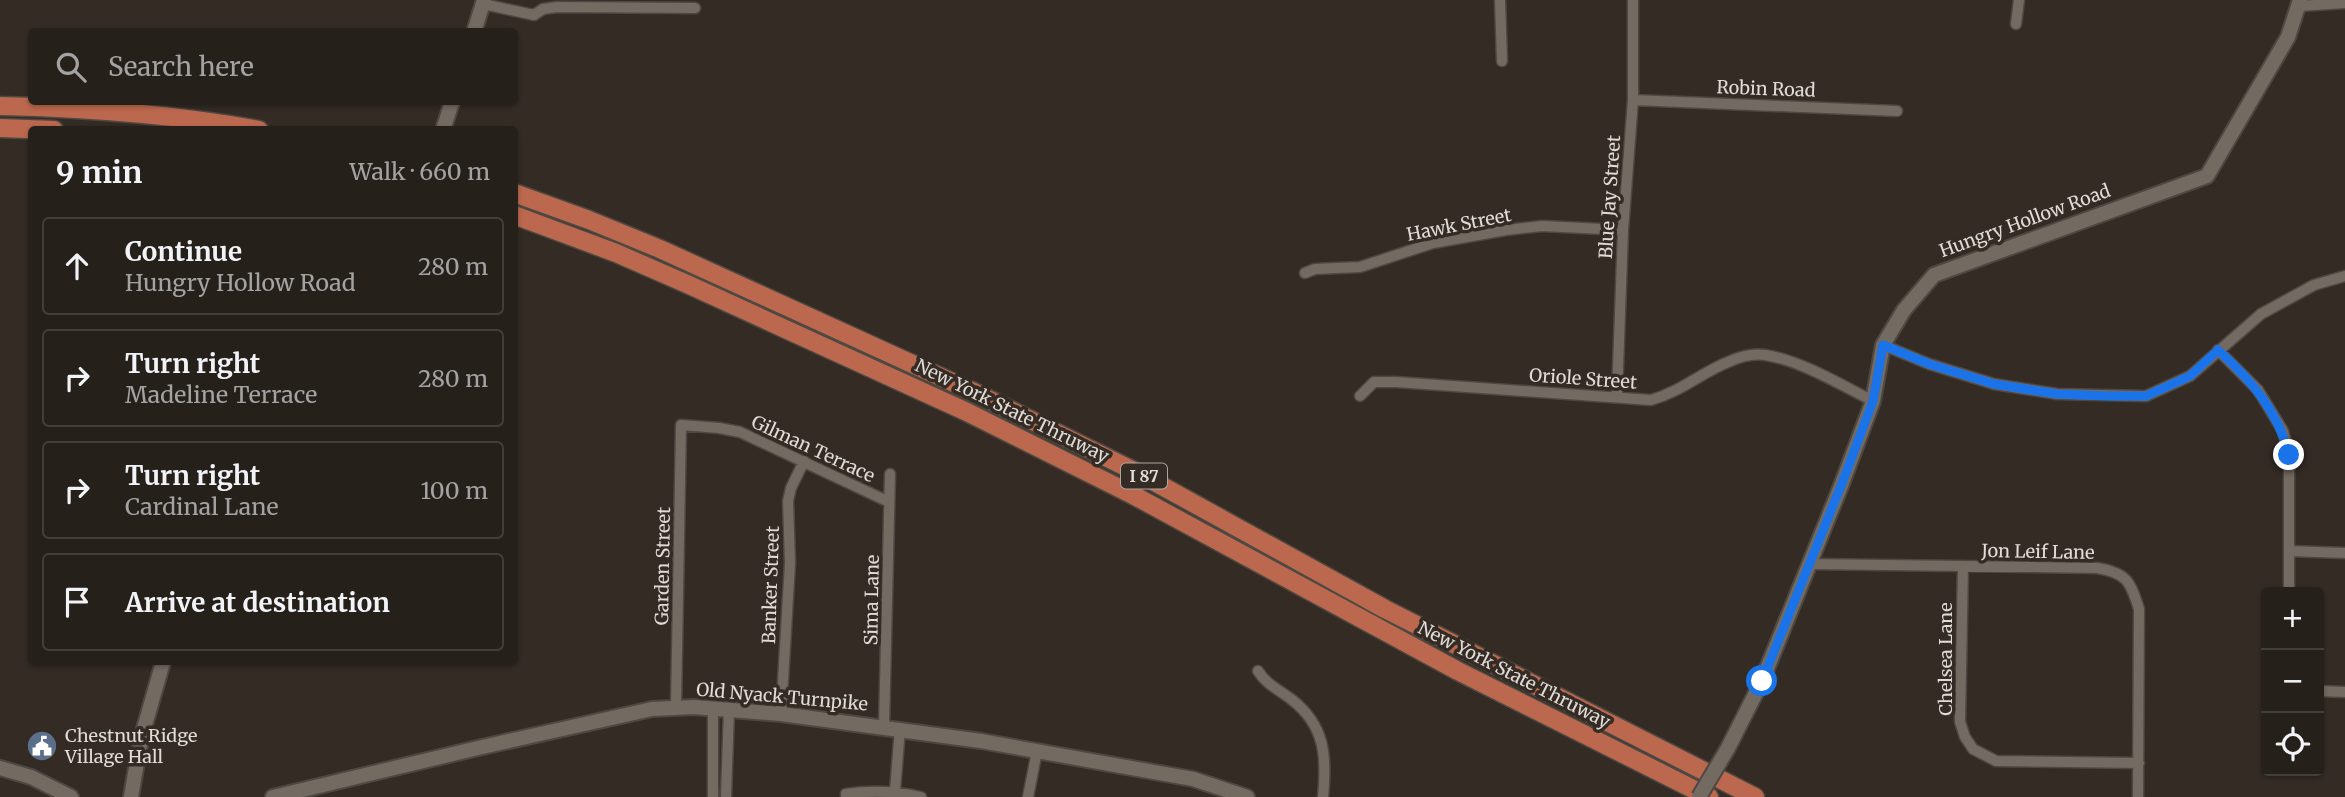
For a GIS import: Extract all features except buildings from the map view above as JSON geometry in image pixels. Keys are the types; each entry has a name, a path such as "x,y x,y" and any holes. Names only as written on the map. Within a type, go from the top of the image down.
{"highway":[{"path":"0,96 28,99"},
{"path":"72,105 235,126"},
{"path":"0,106 112,110"},
{"path":"0,128 28,129"},
{"name":"New York State Thruway","path":"518,194 672,254 987,398 1152,481 1435,635 1755,797"},
{"name":"New York State Thruway","path":"518,216 584,240 687,284 1009,432 1133,495 1458,671 1709,797"}],"street":[{"path":"1500,0 1502,61"},
{"name":"Blue Jay Street","path":"1618,396 1623,230 1633,100 1633,0"},
{"path":"2016,24 2019,0"},
{"path":"475,28 484,2 534,15 543,9 557,7 695,8"},
{"path":"2300,3 2345,4"},
{"name":"Hungry Hollow Road","path":"1699,797 1758,690 1873,401 1883,345 1904,310 1934,275 2207,176 2288,37 2300,3"},
{"name":"Robin Road","path":"1633,100 1897,111"},
{"path":"444,126 451,105"},
{"name":"Hawk Street","path":"1305,273 1315,269 1360,267 1433,243 1506,230 1542,226 1623,230"},
{"path":"1883,345 1929,364 1994,384 2057,394 2146,396 2190,376 2261,314 2314,285 2345,276"},
{"path":"2218,350 2258,390 2283,431 2289,455 2289,587"},
{"name":"Oriole Street","path":"1360,396 1374,382 1651,400 1691,383 1725,363 1743,356 1763,355 1784,360 1873,401"},
{"name":"Gilman Terrace","path":"681,425 740,432 889,502"},
{"name":"Garden Street","path":"677,707 681,425"},
{"name":"Banker Street","path":"781,714 790,564 788,501 804,461"},
{"name":"Sima Lane","path":"884,726 890,474"},
{"path":"2289,551 2345,553"},
{"name":"Jon Leif Lane","path":"1810,564 2096,568 2115,571 2132,586 2139,609 2138,797"},
{"name":"Chelsea Lane","path":"1963,566 1960,722 1973,749 1996,761 2139,762"},
{"path":"131,797 141,738 162,665"},
{"path":"1258,671 1273,688 1304,709 1317,725 1324,748 1323,797"},
{"path":"2324,691 2345,692"},
{"name":"Old Nyack Turnpike","path":"273,797 321,792 494,744 652,709 677,707 729,709 900,728 1193,779 1247,797"},
{"path":"713,708 713,797"},
{"path":"726,797 729,709"},
{"path":"895,791 900,728"},
{"path":"1028,797 1037,751"},
{"path":"0,768 31,777 71,797"},
{"path":"846,796 895,791 921,797"}],"place":[{"name":"Chestnut Ridge Village Hall","path":"42,746"}],"route":[{"path":"1762,681 1873,401 1883,345 1929,364 1994,384 2057,394 2108,396 2146,396 2190,376 2218,350 2258,390 2283,431 2289,455"}]}
